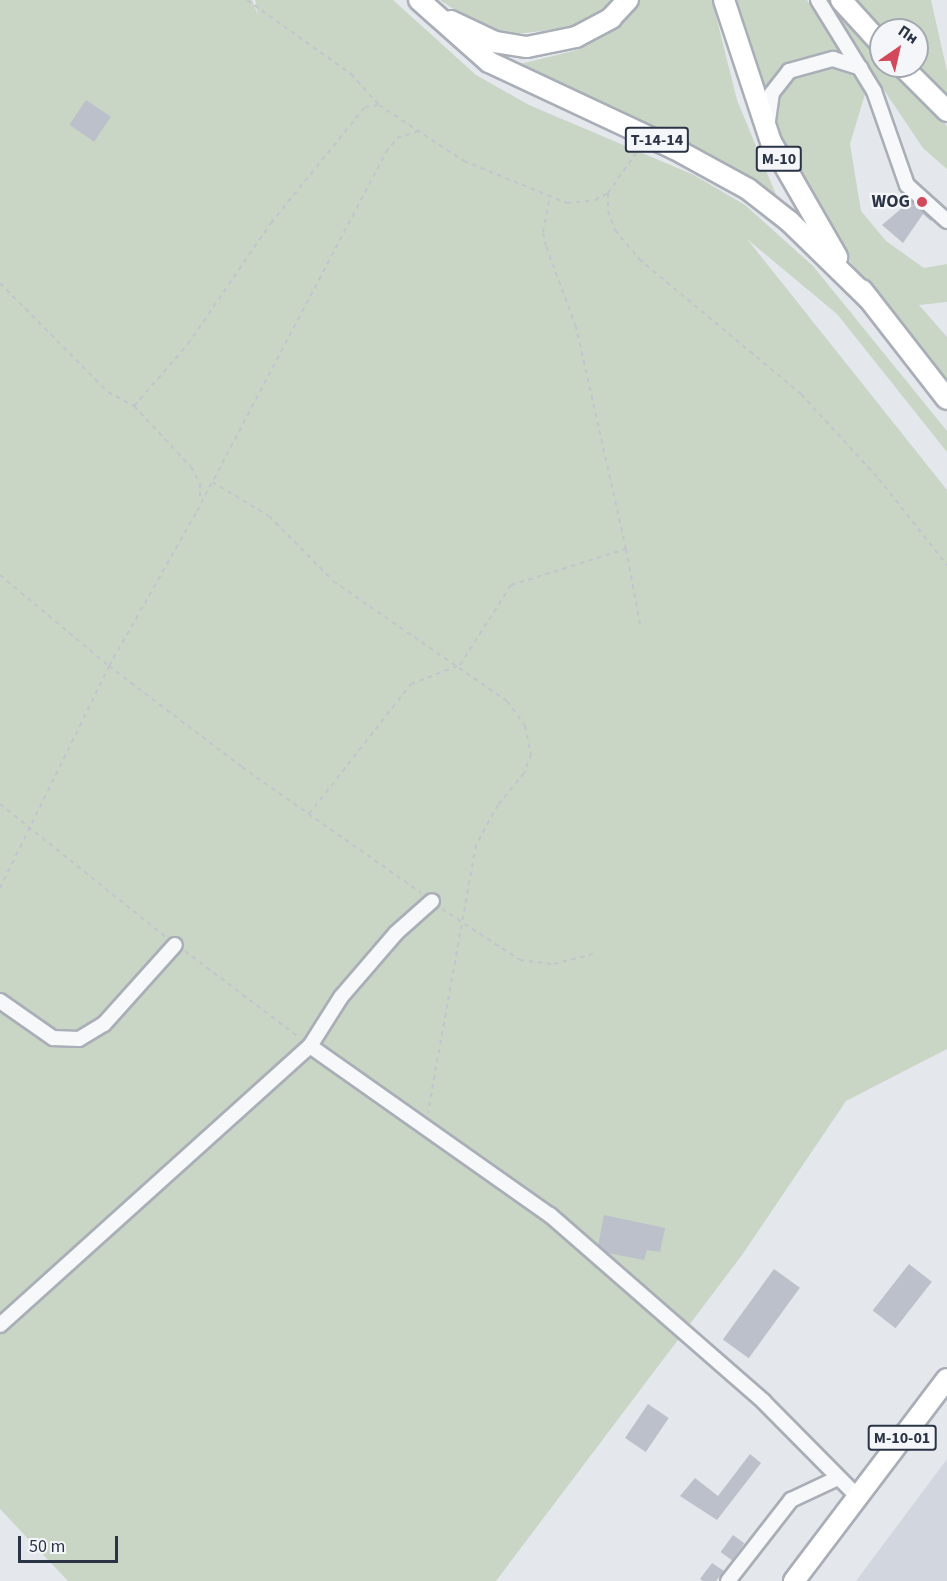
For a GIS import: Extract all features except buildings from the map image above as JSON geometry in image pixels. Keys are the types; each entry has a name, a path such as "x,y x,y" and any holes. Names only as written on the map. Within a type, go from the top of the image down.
{"highway":[{"name":"Т-14-14","path":"423,4 495,42 527,47 576,37 611,18 628,0"},
{"name":"М-10","path":"724,0 771,142 805,206 869,299 943,392"},
{"path":"841,0 869,31"},
{"name":"Т-14-14","path":"423,4 489,62 648,135 748,189 789,221 869,299"},
{"path":"914,78 947,111"},
{"name":"М-10-01","path":"794,1581 947,1379"}],"street":[{"path":"818,0 861,68 881,106 907,185 947,221"},
{"path":"771,142 768,107 778,82 789,71 833,58 861,68"},
{"path":"0,1325 309,1046 341,997 402,927 432,901"},
{"path":"0,1001 53,1038 79,1039 104,1024 175,945"},
{"path":"309,1046 550,1215 763,1401 858,1497"},
{"path":"728,1581 791,1500 838,1478"}],"path":[{"path":"247,0 335,61 379,105 464,162 550,196 579,203 608,193"},
{"path":"134,406 188,344 271,223 358,113 379,105"},
{"path":"0,888 109,666 200,499 212,482 386,152 397,138 418,131"},
{"path":"648,135 608,193 608,211 615,230 639,259 801,394 879,479 947,565"},
{"path":"550,196 543,232 576,327 626,549 641,629"},
{"path":"0,283 108,392 134,406 191,466 200,483 200,499"},
{"path":"212,482 269,516 333,581 439,657 460,665 507,701 525,726 531,754 524,773 498,805 476,845 428,1096 428,1131"},
{"path":"309,814 411,684 460,665 511,585 626,549"},
{"path":"0,575 109,666 309,814 432,901 461,925 497,949 538,964 592,954"},
{"path":"0,804 29,826"}],"shaded area":[{"path":"947,1459 947,1581 856,1581"}],"green space":[{"path":"0,0 252,0 258,15 255,0 393,0 476,75 529,105 694,175 745,205 813,266 947,431 947,452 837,314 747,239 947,490 947,1049 846,1101 742,1255 496,1581 68,1581 0,1509"},
{"path":"440,0 615,0 575,27 507,35 475,24"},
{"path":"638,0 712,0 737,100 777,197 708,153 516,65 577,50 616,27"},
{"path":"734,0 807,0 840,51 793,61 768,84 761,98"},
{"path":"850,0 931,0 947,71 947,100 925,78 929,78 929,18 869,18"},
{"path":"826,4 869,47 869,68"},
{"path":"837,67 857,78 865,94 850,144 861,211 886,241 924,268 947,264 947,302 919,305 947,337 947,382 911,343 840,248 793,172 776,125 780,93 791,79 807,70"},
{"path":"876,78 900,78 947,126 947,169 923,148"}],"place":[{"name":"WOG","path":"922,202"}]}
